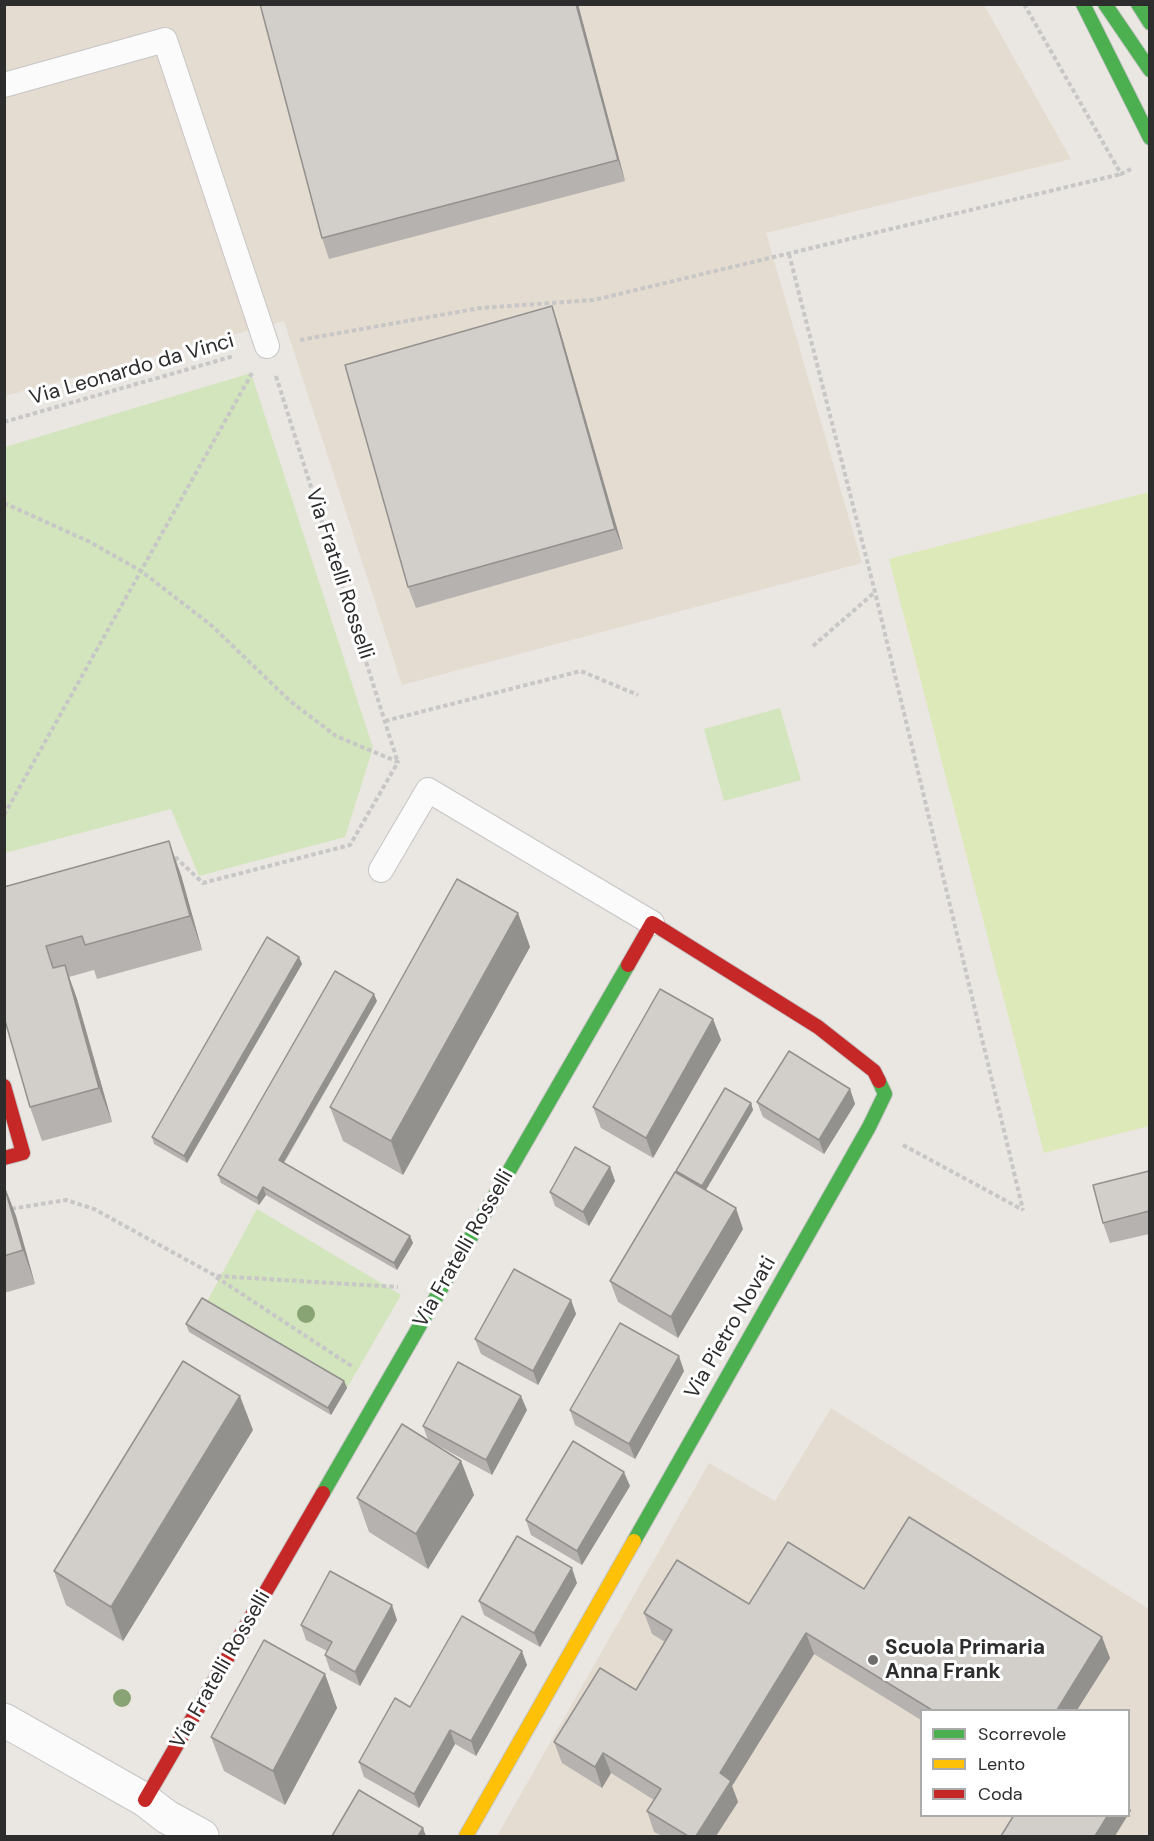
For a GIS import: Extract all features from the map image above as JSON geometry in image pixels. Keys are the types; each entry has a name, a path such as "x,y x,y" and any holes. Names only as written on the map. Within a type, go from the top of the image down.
{"street":[{"path":"1083,4 1149,138"},
{"path":"1105,4 1149,70"},
{"path":"1138,4 1149,23"},
{"name":"Via Pietro Novati","path":"466,1836 869,1127 885,1094 874,1071 818,1027 652,923"},
{"name":"Via Fratelli Rosselli","path":"145,1800 652,923"},
{"path":"4,1086 22,1153 4,1158"},
{"path":"4,1720 145,1800 167,1817 202,1836"}],"lane":[{"path":"4,85 165,40 267,346"},
{"path":"381,870 428,790 652,923"}],"path":[{"path":"1024,4 1121,174"},
{"name":"Via Leonardo da Vinci","path":"4,422 267,346 480,308 594,300 1121,174 1140,164"},
{"path":"789,254 875,592 1023,1210 869,1127"},
{"path":"4,815 267,346"},
{"name":"Via Fratelli Rosselli","path":"267,346 398,762 428,790"},
{"path":"4,503 90,542 141,571 211,625 290,701 336,736 398,762 350,845 203,883 173,855"},
{"path":"813,646 875,592"},
{"path":"385,721 581,671 638,695"},
{"path":"4,1210 66,1200 94,1209 216,1276 384,1387"},
{"path":"216,1276 398,1287 392,1297"},
{"path":"352,1366 358,1356"}],"shaded area":[{"path":"5,5 984,5 1071,159 766,233 862,563 402,685 284,321 5,396"},
{"name":"Scuola Primaria Anna Frank","path":"831,1408 1149,1609 1149,1836 497,1836 709,1463 775,1501"}],"green space":[{"path":"251,373 373,748 345,837 199,876 171,809 5,853 5,447"},
{"path":"1149,492 1149,1126 1044,1153 889,559"},
{"path":"780,708 801,780 724,801 704,729"},
{"path":"257,1209 401,1295 347,1388 205,1305"}],"building":[{"path":"260,4 576,4 618,160 322,238"},
{"path":"552,306 615,529 408,587 345,365"},
{"path":"169,841 190,916 85,945 82,936 46,946 53,968 65,965 99,1088 30,1107 4,1017 4,887"},
{"path":"457,879 518,913 391,1141 330,1107"},
{"path":"267,937 299,957 184,1156 152,1137"},
{"path":"335,971 374,994 279,1160 410,1236 394,1263 263,1187 257,1198 218,1175"},
{"path":"660,989 713,1019 646,1138 593,1107"},
{"path":"789,1051 850,1089 819,1140 757,1102"},
{"path":"725,1088 751,1103 702,1186 676,1171"},
{"path":"575,1147 610,1167 583,1212 550,1192"},
{"path":"1149,1171 1149,1211 1103,1223 1093,1185"},
{"path":"675,1172 736,1208 671,1317 610,1281"},
{"path":"4,1186 23,1250 4,1256"},
{"path":"514,1269 571,1300 533,1371 475,1339"},
{"path":"202,1298 344,1381 328,1408 186,1324"},
{"path":"620,1323 679,1356 629,1444 570,1410"},
{"path":"183,1361 240,1396 111,1607 54,1571"},
{"path":"458,1362 521,1396 486,1460 423,1426"},
{"path":"402,1424 461,1461 416,1534 357,1498"},
{"path":"573,1441 624,1472 577,1551 526,1520"},
{"path":"909,1517 1102,1637 1058,1709 930,1709 806,1633 720,1773 731,1781 696,1836 688,1836 647,1811 661,1789 603,1753 595,1767 554,1742 600,1668 636,1690 672,1630 644,1613 677,1560 749,1604 788,1542 864,1589"},
{"path":"517,1536 572,1568 534,1633 479,1601"},
{"path":"330,1571 392,1605 355,1672 325,1655 332,1642 301,1625"},
{"path":"462,1616 522,1651 471,1741 450,1730 414,1794 359,1762 395,1698 410,1707"},
{"path":"264,1640 325,1674 273,1771 211,1737"},
{"path":"359,1790 423,1828 418,1836 332,1836"},
{"path":"1013,1817 1107,1817 1095,1836 1001,1836"}],"traffic: fast":[{"path":"1083,4 1150,138"},
{"path":"1105,4 1150,70"},
{"path":"1138,4 1150,23"},
{"path":"323,1493 628,965"},
{"path":"634,1541 869,1127 885,1094 879,1081"}],"traffic: slow":[{"path":"466,1836 634,1541"}],"traffic: jam":[{"path":"628,965 652,923 818,1027 874,1071 879,1081"},
{"path":"4,1086 23,1153 4,1158"},
{"path":"145,1800 323,1493"}],"place":[{"name":"Scuola Primaria Anna Frank","path":"873,1660"}]}
